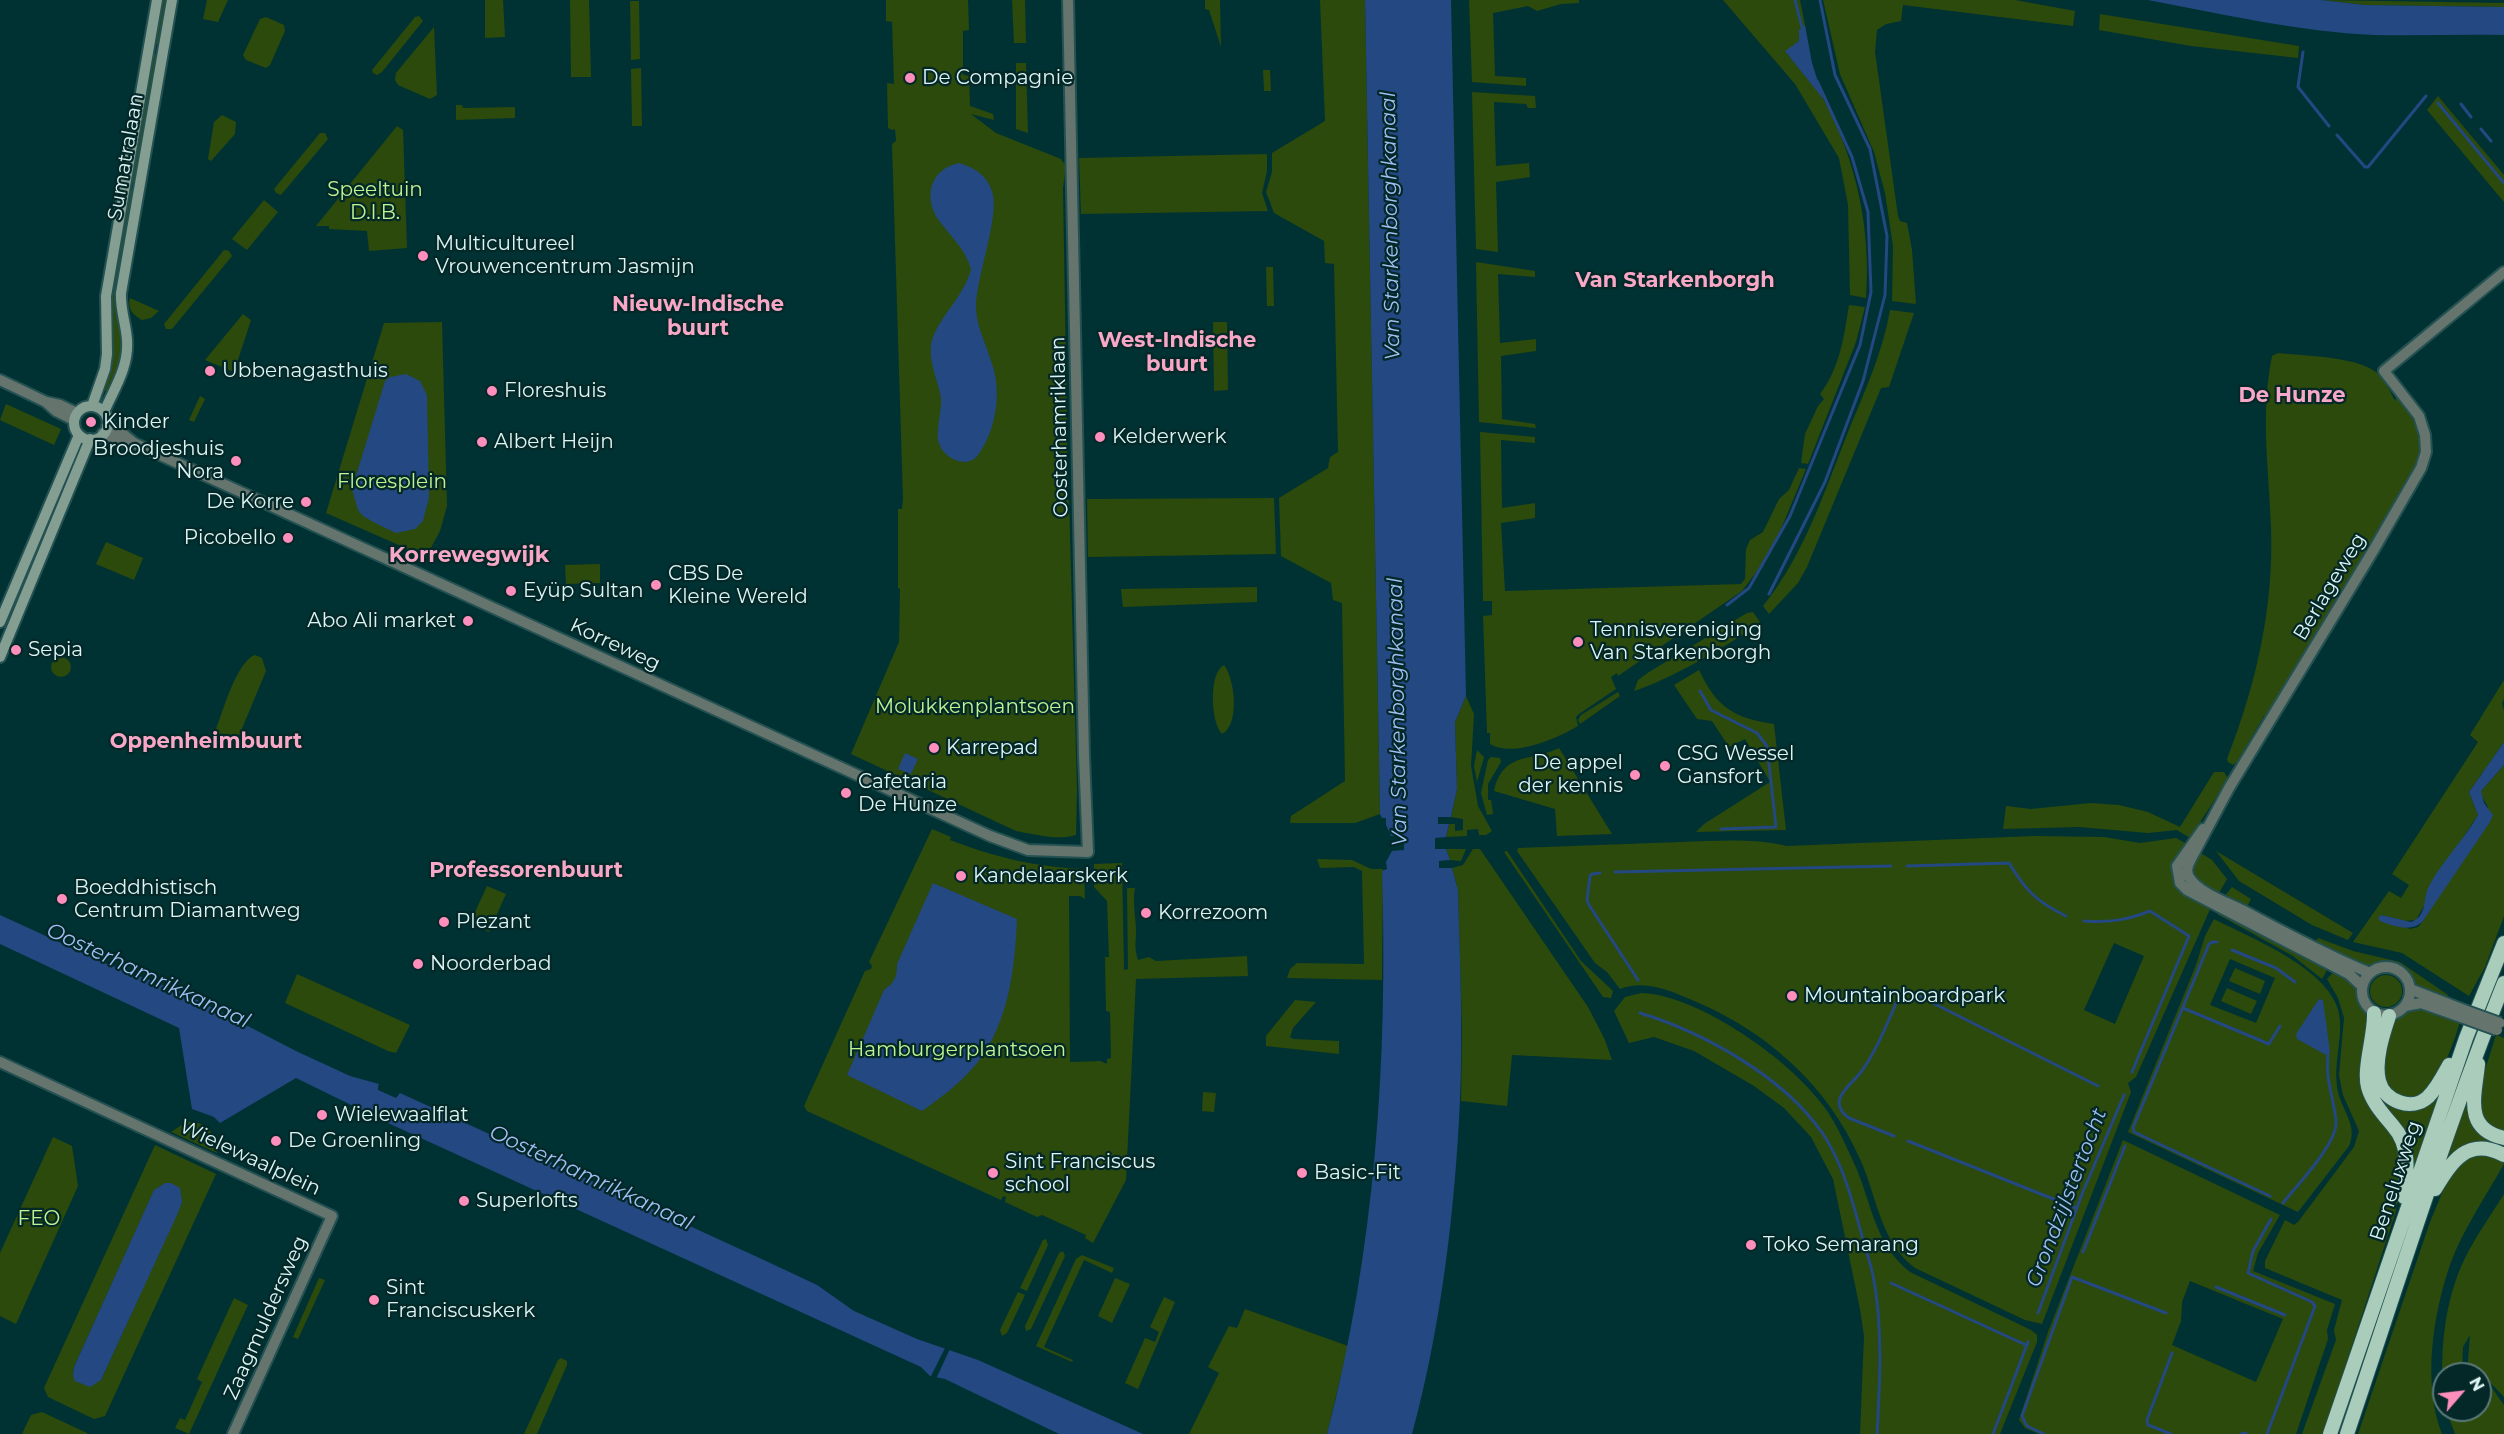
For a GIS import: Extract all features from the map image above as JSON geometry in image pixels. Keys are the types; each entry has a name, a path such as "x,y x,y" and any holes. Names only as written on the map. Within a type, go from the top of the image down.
{"highway":[{"name":"Beneluxweg","path":"2330,1434 2466,1038 2504,943"},
{"name":"Beneluxweg","path":"2347,1434 2421,1211 2504,983"},
{"path":"2374,1012 2375,1026 2367,1077 2368,1087 2378,1108 2395,1128 2407,1157 2401,1223"},
{"path":"2389,1016 2378,1070 2379,1082 2384,1092 2401,1103 2412,1104 2428,1097 2466,1038"},
{"path":"2481,1041 2474,1113 2484,1130 2504,1138"},
{"path":"2421,1211 2452,1161 2458,1156 2479,1149 2494,1150 2504,1155"}],"main road":[{"name":"Sumatralaan","path":"92,406 105,369 106,296 157,0"},
{"name":"Sumatralaan","path":"104,412 125,362 127,339 121,292 172,0"},
{"path":"0,657 90,439 105,429 104,412 92,406 82,408 76,416 75,428 79,435 90,439"},
{"path":"0,622 79,435"}],"street":[{"name":"Oosterhamriklaan","path":"1068,0 1088,852"},
{"name":"Berlageweg","path":"2370,973 2337,960 2195,885 2188,878 2188,864 2210,820 2421,468 2426,452 2425,435 2419,416 2384,371 2504,272"},
{"path":"0,380 46,402 56,411 76,416"},
{"name":"Korreweg","path":"105,429 123,434 134,442 990,836 1028,850 1088,852"},
{"name":"Berlageweg","path":"2210,820 2191,843 2177,866 2180,883 2187,891 2349,974 2362,986"},
{"path":"2462,1014 2410,988 2405,977 2394,969 2382,968 2370,973 2362,986 2363,1001 2374,1012 2389,1016 2405,1006 2421,1004 2462,1014 2501,1028"},
{"path":"2405,1006 2410,988"},
{"name":"Wielewaalplein","path":"0,1062 332,1216"},
{"name":"Zaagmuldersweg","path":"232,1434 332,1216"}],"green space":[{"path":"160,0 169,0 161,45 153,43"},
{"path":"207,0 228,0 218,22 203,19"},
{"path":"485,0 503,0 505,37 485,38"},
{"path":"570,0 589,0 591,77 571,77"},
{"name":"Molukkenplantsoen","path":"886,0 968,0 969,30 963,31 963,75 969,76 970,106 993,114 994,120 971,114 996,133 1061,159 1066,166 1063,188 1068,487 1064,490 1064,500 1069,500 1077,789 1076,835 1069,837 1016,831 851,754 899,642 898,509 902,509 903,499 892,144 896,141 895,129 888,128 887,83 894,84 892,22 886,21"},
{"path":"1012,0 1025,0 1026,43 1014,43"},
{"path":"1205,0 1220,0 1221,47 1209,10 1205,9"},
{"path":"1320,0 1365,0 1380,814 1355,823 1290,823 1291,816 1345,781 1342,603 1333,600 1331,583 1281,556 1279,498 1328,468 1330,457 1338,452 1334,264 1325,263 1324,241 1274,213 1266,192 1272,172 1272,153 1325,121"},
{"path":"1469,0 1579,0 1579,3 1561,4 1537,11 1528,6 1493,13 1495,76 1526,78 1526,86 1472,82"},
{"path":"1723,0 1800,0 1805,25 1799,30 1799,41 1786,52 1821,95 1846,149 1864,222 1866,298 1850,295 1848,205 1839,158 1795,84"},
{"path":"1823,0 2015,0 2075,11 2073,26 1903,5 1901,21 1886,24 1877,30 1875,52 1898,216 1900,221 1907,223 1912,250 1916,304 1892,301 1893,246 1885,193 1874,152 1840,74"},
{"path":"2321,0 2504,3 2504,7 2365,5"},
{"path":"630,1 639,1 640,59 631,60"},
{"path":"2100,14 2299,46 2298,58 2191,46 2099,30"},
{"path":"419,16 423,21 382,72 377,75 373,73 372,70 415,17"},
{"path":"266,17 284,25 285,31 270,65 266,68 246,60 243,55 260,19"},
{"path":"434,27 437,95 430,99 398,85 395,80 396,73"},
{"path":"151,54 160,55 137,184 128,182"},
{"path":"1016,63 1026,63 1028,133 1016,129"},
{"path":"641,68 642,126 632,126 631,69"},
{"path":"1263,70 1270,70 1271,91 1264,91"},
{"path":"1472,92 1535,96 1536,108 1528,108 1526,104 1494,102 1496,166 1529,163 1530,177 1496,182 1498,252 1476,249"},
{"path":"2438,96 2504,175 2504,202 2427,110"},
{"path":"456,105 462,105 463,108 515,107 515,118 456,120"},
{"path":"222,115 236,122 235,134 211,161 208,159 214,122"},
{"name":"Speeltuin D.I.B.","path":"397,126 403,130 407,248 369,251 367,231 316,226"},
{"path":"320,133 325,133 328,139 281,195 276,193 274,189"},
{"path":"1267,154 1267,171 1262,193 1268,211 1081,214 1079,158"},
{"path":"127,189 136,190 118,297 124,341 122,362 108,392 103,389 108,311"},
{"path":"264,200 278,212 247,250 232,239"},
{"path":"224,250 229,251 232,256 172,329 166,329 164,324"},
{"path":"1476,262 1535,271 1535,277 1498,274 1500,343 1536,339 1536,351 1501,356 1502,419 1535,424 1536,428 1479,422"},
{"path":"1266,267 1273,267 1274,306 1267,306"},
{"path":"130,298 159,311 151,318 142,320 132,311 129,305"},
{"path":"1849,305 1865,307 1856,342 1808,464 1801,463 1805,434 1818,406 1824,399 1820,394 1837,363"},
{"path":"1890,310 1914,313 1889,387 1881,388 1807,567 1798,583 1769,614 1763,606 1790,566 1812,523 1872,372 1883,341"},
{"path":"243,314 251,320 234,372 205,360"},
{"name":"Floresplein","path":"442,322 447,506 440,531 426,557 326,513 384,323"},
{"path":"1213,322 1227,322 1228,390 1214,391"},
{"path":"2278,353 2334,358 2363,365 2374,371 2384,381 2395,400 2397,398 2403,405 2405,403 2409,409 2418,427 2421,447 2413,473 2403,492 2267,717 2264,716 2233,765 2227,759 2247,703 2266,616 2271,528 2266,399 2272,356"},
{"path":"200,396 205,399 194,422 189,420"},
{"path":"6,404 61,429 54,445 0,420"},
{"name":"Tennisvereniging Van Starkenborgh","path":"1480,432 1535,437 1535,443 1501,440 1502,508 1535,503 1535,518 1501,523 1505,591 1741,584 1745,579 1746,549 1750,540 1763,532 1779,499 1789,490 1799,468 1806,469 1781,529 1764,562 1742,591 1618,676 1617,673 1611,677 1616,689 1579,714 1576,717 1578,726 1535,745 1523,748 1500,748 1490,744 1490,733 1487,733 1483,616 1492,615 1492,601 1483,601"},
{"path":"75,454 80,456 9,628 2,625"},
{"path":"1274,498 1276,554 1088,557 1087,499"},
{"path":"106,542 143,558 134,580 96,564"},
{"path":"600,564 600,583 566,584 565,565"},
{"path":"1257,587 1257,602 1123,607 1121,589"},
{"path":"1753,612 1760,622 1748,631 1681,671 1634,691 1638,680 1649,672 1747,613"},
{"path":"255,655 262,658 266,671 238,738 223,740 216,729 227,699 242,667 248,659"},
{"path":"61,657 68,660 71,667 68,674 61,677 54,674 51,667 54,660"},
{"path":"1224,665 1231,680 1234,701 1231,721 1228,729 1222,734 1215,720 1213,687 1219,670"},
{"path":"1699,670 1713,694 1728,709 1760,722 1774,724 1786,830 1696,832 1704,824 1770,782 1745,739 1729,747 1712,721 1697,719 1674,685"},
{"path":"2504,680 2502,703 2504,742 2469,792 2478,815 2426,894 2425,904 2416,920 2405,921 2381,915 2410,929 2418,927 2423,921 2488,807 2481,791 2504,765 2504,916 2485,967 2469,996 2402,953 2353,942 2389,891 2401,898 2409,885 2392,874 2478,742 2470,735"},
{"path":"1618,692 1620,696 1580,724 1578,720 1581,715"},
{"path":"1466,696 1474,714 1471,766 1478,806 1492,831 1486,835 1479,835 1478,829 1467,830 1467,836 1446,837 1449,824 1455,824 1455,831 1463,830 1463,819 1451,817 1457,789 1455,722"},
{"path":"1559,748 1612,834 1557,836 1555,809 1494,791 1498,778 1511,764"},
{"path":"1477,750 1484,757 1477,782 1474,766"},
{"path":"1491,757 1500,758 1501,762 1488,784 1488,800 1491,800 1493,814 1487,815 1481,793 1488,760"},
{"path":"2214,772 2224,772 2228,779 2190,838 2177,830 2148,833 2079,827 2003,829 2006,806 2031,809 2091,803 2119,805 2148,812 2180,827"},
{"name":"Hamburgerplantsoen","path":"932,829 951,837 950,840 999,856 1049,866 1084,869 1085,899 1080,896 1069,896 1070,1062 1100,1061 1107,1064 1107,1059 1111,1058 1110,1012 1106,1011 1105,957 1109,957 1107,901 1094,887 1094,864 1122,863 1124,970 1128,969 1127,888 1135,888 1138,960 1149,957 1156,961 1247,956 1248,976 1136,979 1126,1180 1093,1243 1085,1238 1086,1235 1042,1215 1037,1217 1005,1202 1006,1197 1003,1196 1001,1200 807,1111 804,1106 865,971 871,969 869,962"},
{"path":"2034,836 2104,837 2140,843 2176,838 2187,844 2176,864 2174,873 2176,886 2211,907 2136,1077 2128,1083 2131,1092 2042,1324 2025,1320 1915,1268 1903,1257 1887,1232 1866,1173 1847,1133 1832,1109 1794,1066 1750,1030 1699,1003 1671,991 1650,986 1630,986 1620,989 1607,972 1595,963 1517,851 1518,848 1720,841 1761,842 1787,846","holes":["2114,943 2144,956 2115,1024 2084,1010"]},
{"path":"1446,849 1466,849 1461,861 1450,860"},
{"path":"1473,849 1480,849 1588,1007 1605,1040 1612,1060 1512,1055 1507,1106 1461,1101 1462,1031 1458,890 1452,868 1463,865"},
{"path":"1507,851 1581,961 1613,991 1611,998 1603,997 1504,852"},
{"path":"2216,851 2353,933 2348,940 2312,925 2239,881"},
{"path":"2199,852 2212,860 2227,879 2219,893 2199,882 2194,874"},
{"path":"1317,859 1352,860 1371,869 1383,869 1382,980 1287,978 1290,969 1297,963 1364,964 1362,871 1354,867 1320,868"},
{"path":"487,886 506,894 489,932 470,923"},
{"path":"2232,887 2251,899 2246,909 2224,897"},
{"path":"2219,911 2326,966 2327,970 2322,979 2293,956 2217,914"},
{"path":"2214,919 2271,947 2310,973 2326,988 2336,1004 2340,1022 2337,1086 2352,1130 2351,1138 2349,1146 2298,1212 2128,1132 2196,965 2205,936","holes":["2230,959 2275,978 2256,1023 2210,1005"]},
{"path":"2318,938 2353,951 2400,962 2448,995 2447,998 2431,994 2414,984 2398,965 2389,963 2366,966 2349,963 2316,941"},
{"path":"2235,968 2265,981 2260,994 2229,981"},
{"path":"2335,970 2348,978 2355,986 2357,997 2369,1015 2364,1073 2401,1151 2403,1178 2395,1214 2323,1434 2302,1434 2336,1340 2334,1330 2342,1300 2265,1268 2265,1261 2285,1220 2294,1225 2298,1222 2354,1147 2359,1131 2343,1095 2339,1075 2344,1018 2338,998 2327,979"},
{"path":"297,974 410,1025 396,1053 285,1003"},
{"path":"2386,975 2397,980 2402,991 2397,1002 2386,1007 2375,1002 2370,991 2375,980"},
{"path":"2227,988 2257,1001 2251,1014 2221,1001"},
{"path":"1641,993 1663,996 1712,1016 1737,1030 1783,1064 1802,1081 1833,1120 1859,1176 1881,1235 1898,1261 1910,1272 2031,1330 2037,1335 2037,1342 2000,1434 1860,1434 1864,1336 1833,1179 1811,1137 1784,1108 1754,1086 1694,1051 1654,1037 1629,1043 1614,1011 1625,997"},
{"path":"1295,1000 1316,1002 1293,1028 1290,1037 1339,1041 1339,1054 1266,1046 1266,1036"},
{"path":"2420,1007 2460,1021 2448,1057 2433,1082 2425,1091 2415,1096 2404,1097 2385,1085 2382,1061 2389,1031 2395,1018"},
{"path":"2496,1035 2504,1038 2504,1133 2497,1132 2480,1115 2481,1083"},
{"path":"2444,1081 2412,1176 2377,1098 2382,1095 2404,1106"},
{"path":"2473,1081 2470,1109 2504,1141 2504,1150 2489,1145 2444,1165"},
{"path":"1203,1092 1216,1093 1214,1112 1202,1111"},
{"path":"186,1122 199,1123 209,1130 215,1140 217,1153 171,1132"},
{"name":"FEO","path":"53,1137 72,1146 78,1186 16,1324 0,1316 0,1253"},
{"path":"2123,1140 2280,1215 2258,1253 2253,1271 2335,1304 2327,1330 2328,1339 2296,1434 2039,1434 2025,1428 2019,1420 2048,1332","holes":["2190,1281 2283,1319 2256,1382 2172,1345 2181,1321 2182,1302"]},
{"path":"155,1145 216,1174 105,1416 94,1419 48,1397 44,1388","holes":["165,1183 182,1202 101,1380 73,1376 74,1367 154,1191"]},
{"path":"2480,1153 2504,1160 2504,1164 2456,1249 2439,1303 2432,1348 2432,1422 2438,1422 2442,1434 2358,1434 2430,1222 2447,1181 2466,1158"},
{"path":"2504,1194 2504,1397 2492,1384 2492,1362 2468,1362 2470,1335 2463,1347 2462,1362 2442,1362 2445,1328 2452,1292 2465,1258"},
{"path":"1046,1239 1048,1245 1027,1291 1020,1288 1043,1240"},
{"path":"1063,1251 1065,1256 1031,1329 1026,1331 1025,1326 1059,1253"},
{"path":"1082,1255 1114,1268 1112,1273 1084,1260 1044,1347 1073,1360 1072,1362 1036,1346 1076,1259"},
{"path":"319,1278 325,1280 298,1339 293,1337"},
{"path":"1115,1278 1130,1284 1112,1323 1098,1316"},
{"path":"1018,1292 1025,1295 1007,1333 1002,1336 1000,1330"},
{"path":"1164,1297 1175,1302 1138,1389 1125,1383 1145,1338 1155,1342 1159,1332 1150,1327"},
{"path":"234,1298 248,1305 189,1434 175,1428 180,1418 185,1420 202,1382 197,1379"},
{"path":"1245,1309 1348,1346 1327,1434 1189,1434 1219,1373 1208,1367 1229,1326 1237,1328"},
{"path":"561,1358 567,1361 567,1365 537,1434 524,1434 558,1360"},
{"path":"2492,1388 2504,1405 2504,1434 2455,1434 2450,1422 2492,1422"},
{"path":"42,1412 88,1434 22,1434 31,1415"}],"water":[{"name":"Van Starkenborghkanaal","path":"1365,0 1451,0 1466,696 1455,722 1457,789 1451,817 1438,817 1438,824 1449,824 1446,837 1435,838 1435,849 1446,849 1450,860 1439,861 1439,868 1452,868 1458,890 1461,1074 1458,1142 1445,1268 1431,1353 1412,1434 1327,1434 1357,1295 1375,1155 1383,1013 1382,871 1387,869 1386,862 1392,851 1404,850 1404,836 1391,836 1386,825 1386,818 1382,818 1380,814"},
{"path":"2148,0 2321,0 2365,5 2504,7 2504,35 2347,33 2261,22"},
{"path":"1805,25 1812,63 1824,100 1785,51 1799,41 1799,30"},
{"path":"959,163 985,178 993,195 994,205 976,311 995,375 996,411 984,445 978,455 968,462 950,457 939,443 941,398 931,352 931,345 938,327 962,290 971,269 965,255 934,213 931,204 930,194 935,178 949,166"},
{"path":"406,374 420,381 427,395 429,498 423,521 415,529 396,533 363,516 358,510 352,489 385,381 390,377"},
{"path":"2504,742 2504,765 2481,791 2484,803 2493,815 2490,822 2423,921 2419,925 2408,928 2380,921 2378,918 2381,915 2411,922 2420,916 2427,891 2434,877 2478,815 2469,792"},
{"path":"905,753 918,759 911,774 898,769"},
{"path":"933,883 1017,919 1011,979 994,1037 966,1076 922,1111 847,1075 884,990 895,979 897,964"},
{"path":"0,915 107,964 184,993 296,1051 350,1076 379,1084 378,1090 396,1098 400,1093 766,1261 817,1285 854,1311 917,1339 978,1360 1143,1434 1059,1434 945,1379 930,1376 921,1367 388,1123 296,1078 220,1123 214,1117 192,1109 179,1028 0,944"},
{"path":"2319,999 2323,1000 2330,1052 2328,1056 2297,1039 2296,1034"},
{"path":"165,1183 171,1183 180,1188 182,1202 178,1213 101,1380 90,1387 75,1381 74,1367 154,1190"}],"pier":[{"path":"946,1346 950,1347 949,1351 936,1379 931,1376"}],"waterway":[{"path":"1795,0 1803,31"},
{"path":"1769,594 1825,482 1863,381 1885,295 1887,236 1870,149 1835,75 1820,0"},
{"path":"2303,52 2298,87 2329,126"},
{"path":"1727,605 1749,588 1790,516 1860,345 1871,292 1868,212 1852,157 1817,81"},
{"path":"2337,135 2365,167 2368,167 2426,96"},
{"path":"2438,103 2504,183"},
{"path":"2461,104 2471,117"},
{"path":"2481,129 2491,141"},
{"path":"1700,691 1711,710 1757,733 1767,746 1776,827 1721,829"},
{"path":"1907,866 2009,863 2033,895 2066,916"},
{"path":"1615,872 1891,866"},
{"path":"1600,873 1590,876 1587,900 1638,980"},
{"path":"2084,921 2118,920 2150,911 2189,936 2132,1072"},
{"path":"2217,942 2209,944 2133,1128 2134,1132 2270,1196"},
{"path":"2232,950 2276,968 2295,982"},
{"path":"1894,1136 1849,1118 1841,1110 1839,1101 1873,1052 1903,988 2098,1086"},
{"path":"2183,1008 2269,1044 2280,1026"},
{"path":"1640,1013 1691,1032 1765,1076 1807,1113 1829,1143 1846,1183 1873,1275 1879,1334 1877,1434"},
{"path":"2283,1203 2324,1152 2335,1130 2336,1121 2329,1081 2328,1056"},
{"name":"Grondzijlstertocht","path":"2038,1313 2082,1194 2124,1095"},
{"path":"1908,1141 2076,1208"},
{"path":"2083,1252 2125,1146"},
{"path":"2267,1434 2315,1306 2312,1302 2248,1273 2253,1251 2271,1219"},
{"path":"2044,1434 2027,1426 2022,1416 2072,1277 2166,1313"},
{"path":"1891,1283 2026,1345"},
{"path":"2216,1287 2285,1315"},
{"path":"1993,1434 2028,1342"},
{"path":"2171,1434 2148,1425 2147,1420 2172,1353"},
{"path":"2241,1434 2246,1433"}],"place":[{"name":"De Compagnie","path":"910,78"},
{"name":"Multicultureel Vrouwencentrum Jasmijn","path":"423,256"},
{"name":"Ubbenagasthuis","path":"210,371"},
{"name":"Floreshuis","path":"492,391"},
{"name":"Kinder","path":"91,422"},
{"name":"Kelderwerk","path":"1100,437"},
{"name":"Albert Heijn","path":"482,442"},
{"name":"Broodjeshuis Nora","path":"236,461"},
{"name":"De Korre","path":"306,502"},
{"name":"Picobello","path":"288,538"},
{"name":"CBS De Kleine Wereld","path":"656,585"},
{"name":"Eyüp Sultan","path":"511,591"},
{"name":"Abo Ali market","path":"468,621"},
{"name":"Tennisvereniging Van Starkenborgh","path":"1578,642"},
{"name":"Sepia","path":"16,650"},
{"name":"Karrepad","path":"934,748"},
{"name":"CSG Wessel Gansfort","path":"1665,766"},
{"name":"De appel der kennis","path":"1635,775"},
{"name":"Cafetaria De Hunze","path":"846,793"},
{"name":"Kandelaarskerk","path":"961,876"},
{"name":"Boeddhistisch Centrum Diamantweg","path":"62,899"},
{"name":"Korrezoom","path":"1146,913"},
{"name":"Plezant","path":"444,922"},
{"name":"Noorderbad","path":"418,964"},
{"name":"Mountainboardpark","path":"1792,996"},
{"name":"Wielewaalflat","path":"322,1115"},
{"name":"De Groenling","path":"276,1141"},
{"name":"Sint Franciscus school","path":"993,1173"},
{"name":"Basic-Fit","path":"1302,1173"},
{"name":"Superlofts","path":"464,1201"},
{"name":"Toko Semarang","path":"1751,1245"},
{"name":"Sint Franciscuskerk","path":"374,1300"}],"district":[{"name":"Van Starkenborgh","path":"1675,281"},
{"name":"Nieuw-Indische buurt","path":"698,317"},
{"name":"West-Indische buurt","path":"1177,353"},
{"name":"De Hunze","path":"2292,396"},
{"name":"Korrewegwijk","path":"469,556"},
{"name":"Oppenheimbuurt","path":"206,742"},
{"name":"Professorenbuurt","path":"526,871"}],"water label":[{"name":"Oosterhamrikkanaal","path":"148,976"},
{"name":"Oosterhamrikkanaal","path":"591,1178"}]}
